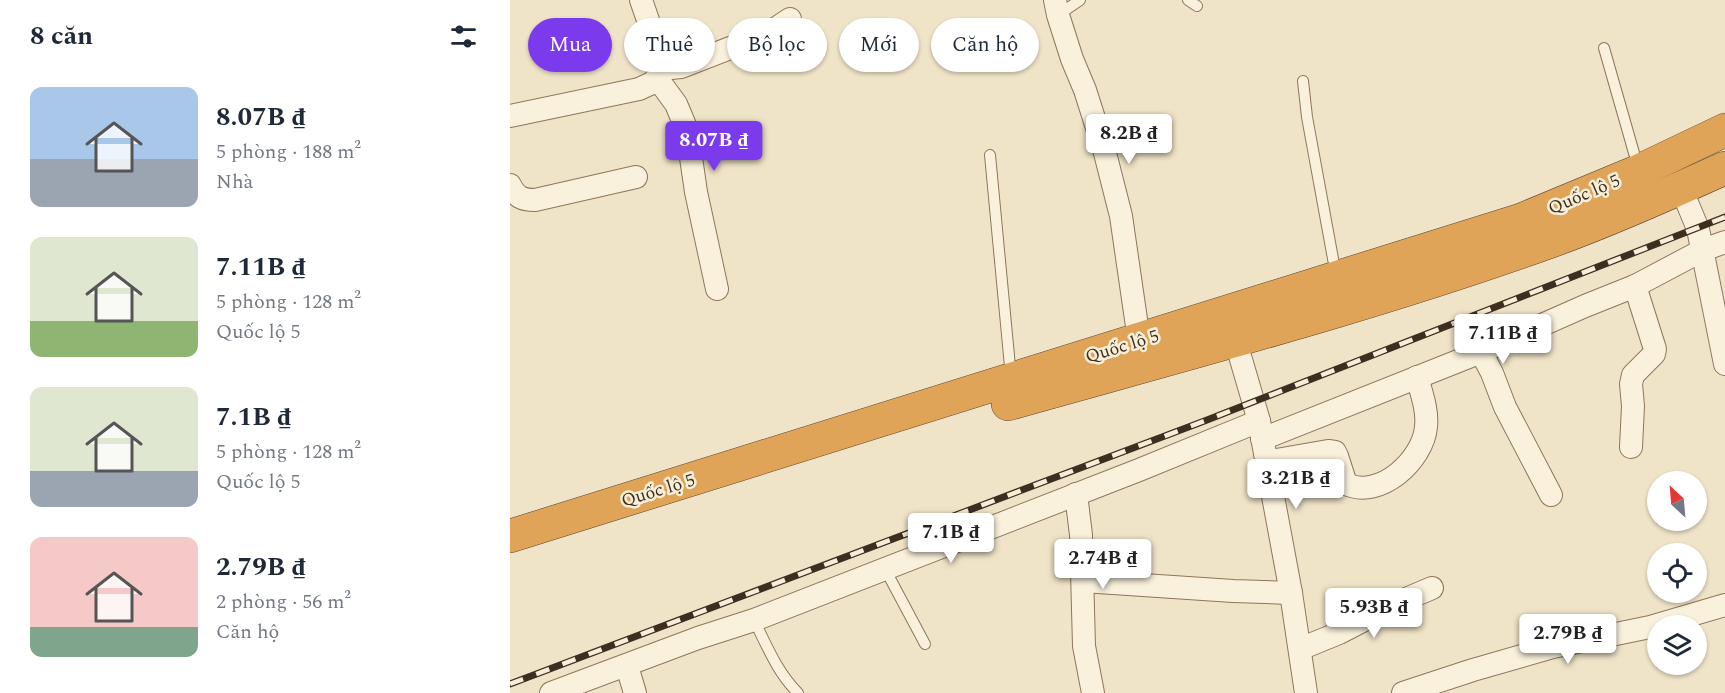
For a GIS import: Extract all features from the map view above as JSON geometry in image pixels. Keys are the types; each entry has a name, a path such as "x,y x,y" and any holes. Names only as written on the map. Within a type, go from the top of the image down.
{"highway":[{"name":"Quốc lộ 5","path":"510,536 1521,220 1639,171 1725,130"},
{"name":"Quốc lộ 5","path":"510,556 949,421 1331,313 1447,277 1559,238 1725,168"}],"street":[{"path":"640,0 658,49 659,73 687,130 696,192 717,289"},
{"path":"1056,8 1105,153 1118,206 1139,340"},
{"path":"510,116 639,88 659,73 727,49"},
{"path":"510,185 514,194 524,200 535,200 636,177"},
{"path":"1681,188 1698,229 1725,364"},
{"path":"551,693 754,620 1076,494 1262,441 1417,376 1481,352 1635,286 1703,250 1725,242"},
{"path":"1631,447 1633,375 1655,349 1635,286"},
{"path":"1235,339 1262,441 1292,593 1306,693"},
{"path":"1481,352 1505,408 1551,495"},
{"path":"1262,441 1335,452 1346,484 1352,487 1376,487 1390,480 1402,470 1420,449 1426,427 1425,410 1417,376"},
{"path":"1076,494 1081,535 1084,646 1093,693"},
{"path":"1083,581 1292,593"},
{"path":"1300,649 1339,633 1432,588"},
{"path":"1403,693 1553,647 1650,627 1725,605"},
{"path":"627,666 635,693"}],"lane":[{"path":"1056,8 1080,0"},
{"path":"1604,48 1639,171"},
{"path":"1303,81 1307,117 1336,278"},
{"path":"990,155 1012,380"},
{"path":"885,569 925,644"},
{"path":"754,620 776,666 798,693"}],"railway":[{"path":"510,684 1207,420 1725,217"}]}
